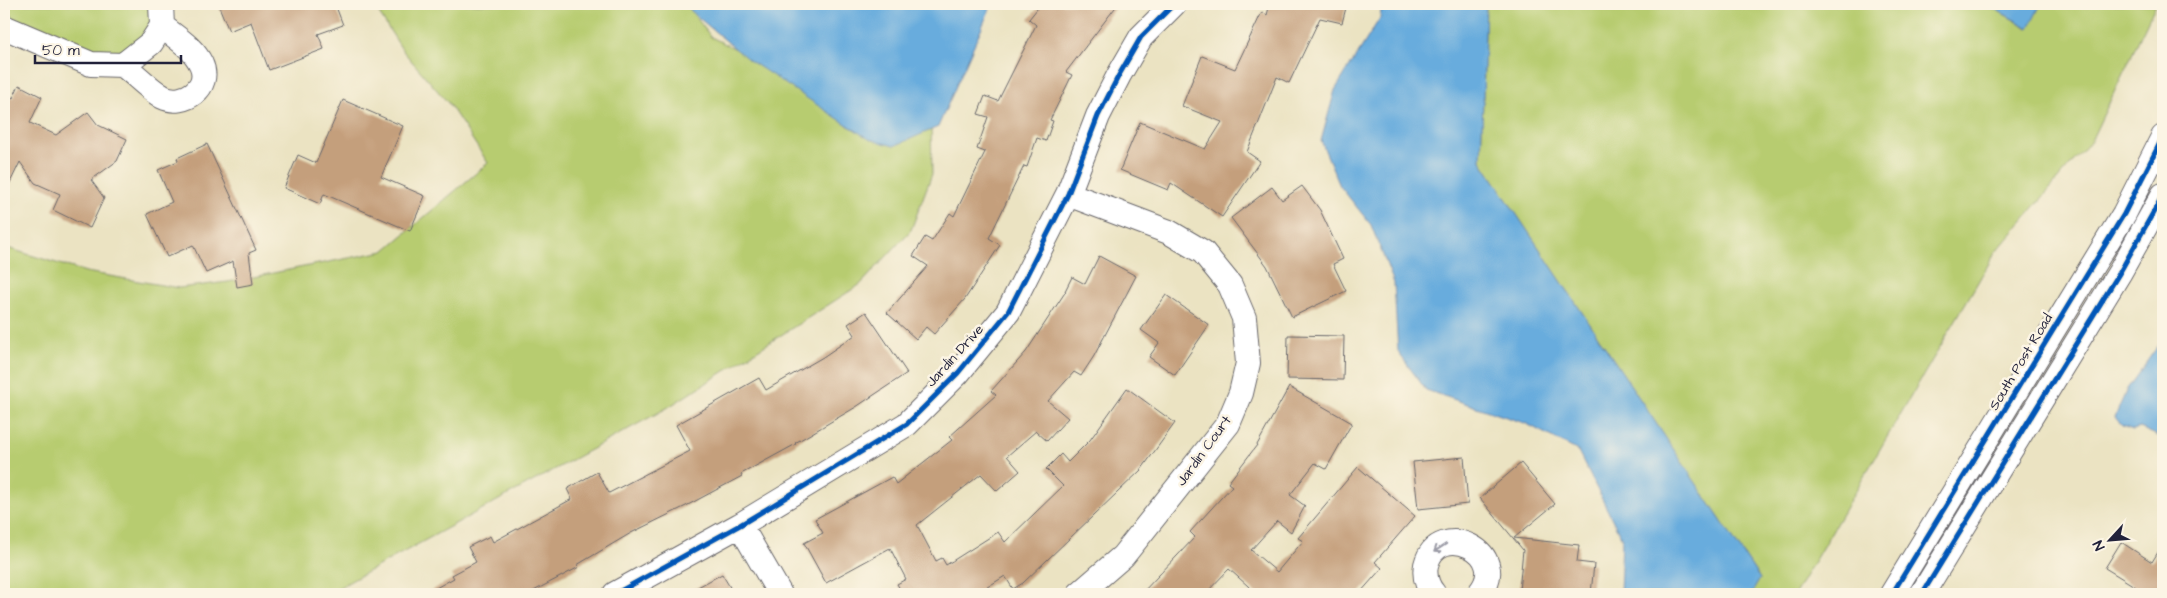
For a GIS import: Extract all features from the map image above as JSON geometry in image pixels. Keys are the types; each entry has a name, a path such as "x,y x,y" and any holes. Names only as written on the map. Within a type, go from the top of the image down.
{"street":[{"name":"Jardin Drive","path":"614,594 740,525 907,424 958,373 1008,312 1068,194 1098,116 1119,75 1141,37 1174,4"},
{"path":"4,26 92,64 123,65 163,97 180,100 196,93 202,79 201,64 161,15 151,43 123,65"},
{"name":"South Post Road","path":"1892,594 2124,214 2163,137"},
{"name":"Jardin Court","path":"1068,194 1169,232 1203,252 1230,285 1244,318 1248,363 1241,393 1228,424 1123,556 1079,594"},
{"path":"1922,594 2120,272 2163,195"},
{"path":"740,525 780,594"},
{"path":"1429,593 1425,571 1432,553 1448,543 1458,542 1468,544 1476,549 1487,565 1486,584 1479,594"}],"green space":[{"path":"4,4 161,4 162,7 123,65 4,27"},
{"path":"373,4 686,4 711,37 785,73 834,108 848,126 869,135 931,117 932,174 911,230 861,284 667,408 327,594 4,594 4,247 86,272 179,288 228,282 384,251 488,163 449,104 403,51"},
{"path":"1486,4 1986,4 2028,28 2041,4 2156,4 2091,141 1995,253 1795,594 1751,594 1760,579 1481,161"}],"water":[{"path":"686,4 992,4 938,127 894,146 869,139 749,60 693,13"},
{"path":"1382,4 1486,4 1481,161 1760,579 1751,594 1620,594 1622,539 1578,451 1527,424 1426,390 1398,352 1394,283 1371,225 1340,186 1321,141 1335,90 1380,18"},
{"path":"1986,4 2041,4 2029,28"},
{"path":"2163,339 2163,438 2140,428 2133,430 2122,426 2115,417 2127,389"}],"building":[{"path":"218,4 335,4 343,25 318,34 324,49 269,70 251,22 229,31"},
{"path":"1041,4 1118,4 1066,72 1072,75 1050,120 1053,121 1046,141 1037,138 1027,167 1024,166 989,238 1000,245 965,299 934,334 926,327 916,339 887,313 928,266 913,256 925,237 932,241 950,213 954,216 985,152 977,149 988,117 978,114 985,96 998,101 1036,25 1029,19"},
{"path":"1270,4 1347,4 1342,23 1320,18 1289,83 1277,77 1247,152 1260,161 1222,217 1171,183 1168,190 1120,170 1140,122 1205,149 1222,122 1182,106 1202,56 1235,69 1262,12 1267,15"},
{"path":"19,85 42,97 30,123 56,135 88,112 98,125 127,139 117,161 91,180 104,198 90,228 53,210 60,194 35,183 20,162 4,195 4,93 13,98"},
{"path":"343,100 403,126 381,177 425,196 410,231 324,194 320,204 284,188 298,155 316,163"},
{"path":"207,144 256,250 249,253 253,284 237,287 233,261 206,273 193,245 167,257 147,214 172,202 158,170 178,161 177,158"},
{"path":"1302,186 1320,210 1343,259 1333,264 1346,291 1292,317 1267,266 1231,218 1272,187 1282,200"},
{"path":"1099,256 1136,276 1094,356 1081,376 1074,372 1048,401 1068,418 1047,441 1036,431 1007,456 1020,471 997,491 981,474 917,525 936,561 942,558 946,565 998,532 1005,542 1063,486 1046,469 1061,454 1068,462 1090,440 1127,388 1175,423 1141,470 1023,583 1013,589 1005,576 976,594 903,594 897,584 906,579 890,548 826,583 804,543 823,533 815,519 892,477 896,484 952,440 949,437 996,395 991,391 1026,352 1066,291 1072,277 1085,284"},
{"path":"1166,295 1209,325 1175,375 1149,357 1159,343 1141,330"},
{"path":"866,312 907,373 856,407 796,444 741,474 742,476 631,533 577,565 579,567 528,594 425,594 454,578 452,575 476,562 468,547 490,536 493,542 572,499 567,489 597,472 609,493 690,451 676,425 759,378 766,390 823,357 855,335 848,324"},
{"path":"1288,335 1344,336 1343,380 1287,379"},
{"path":"1289,387 1352,423 1326,469 1315,463 1290,495 1305,506 1291,532 1277,521 1251,550 1277,572 1303,541 1298,538 1358,467 1415,516 1375,562 1382,568 1359,594 1257,594 1229,569 1205,594 1141,594 1195,537 1190,532 1232,486 1228,483 1257,445"},
{"path":"1464,457 1468,504 1418,509 1413,462"},
{"path":"1521,463 1555,504 1514,538 1579,545 1577,562 1594,564 1591,594 1545,594 1519,591 1523,550 1480,498"},
{"path":"2121,542 2152,562 2163,544 2163,594 2132,594 2136,587 2105,568"},
{"path":"722,574 734,594 685,594"}],"cycle path":[{"path":"615,594 740,525 907,424 958,373 1008,312 1068,194 1098,116 1119,75 1141,37 1174,4"},
{"path":"1892,594 2124,214 2163,137"},
{"path":"1922,594 2120,272 2163,195"}]}
